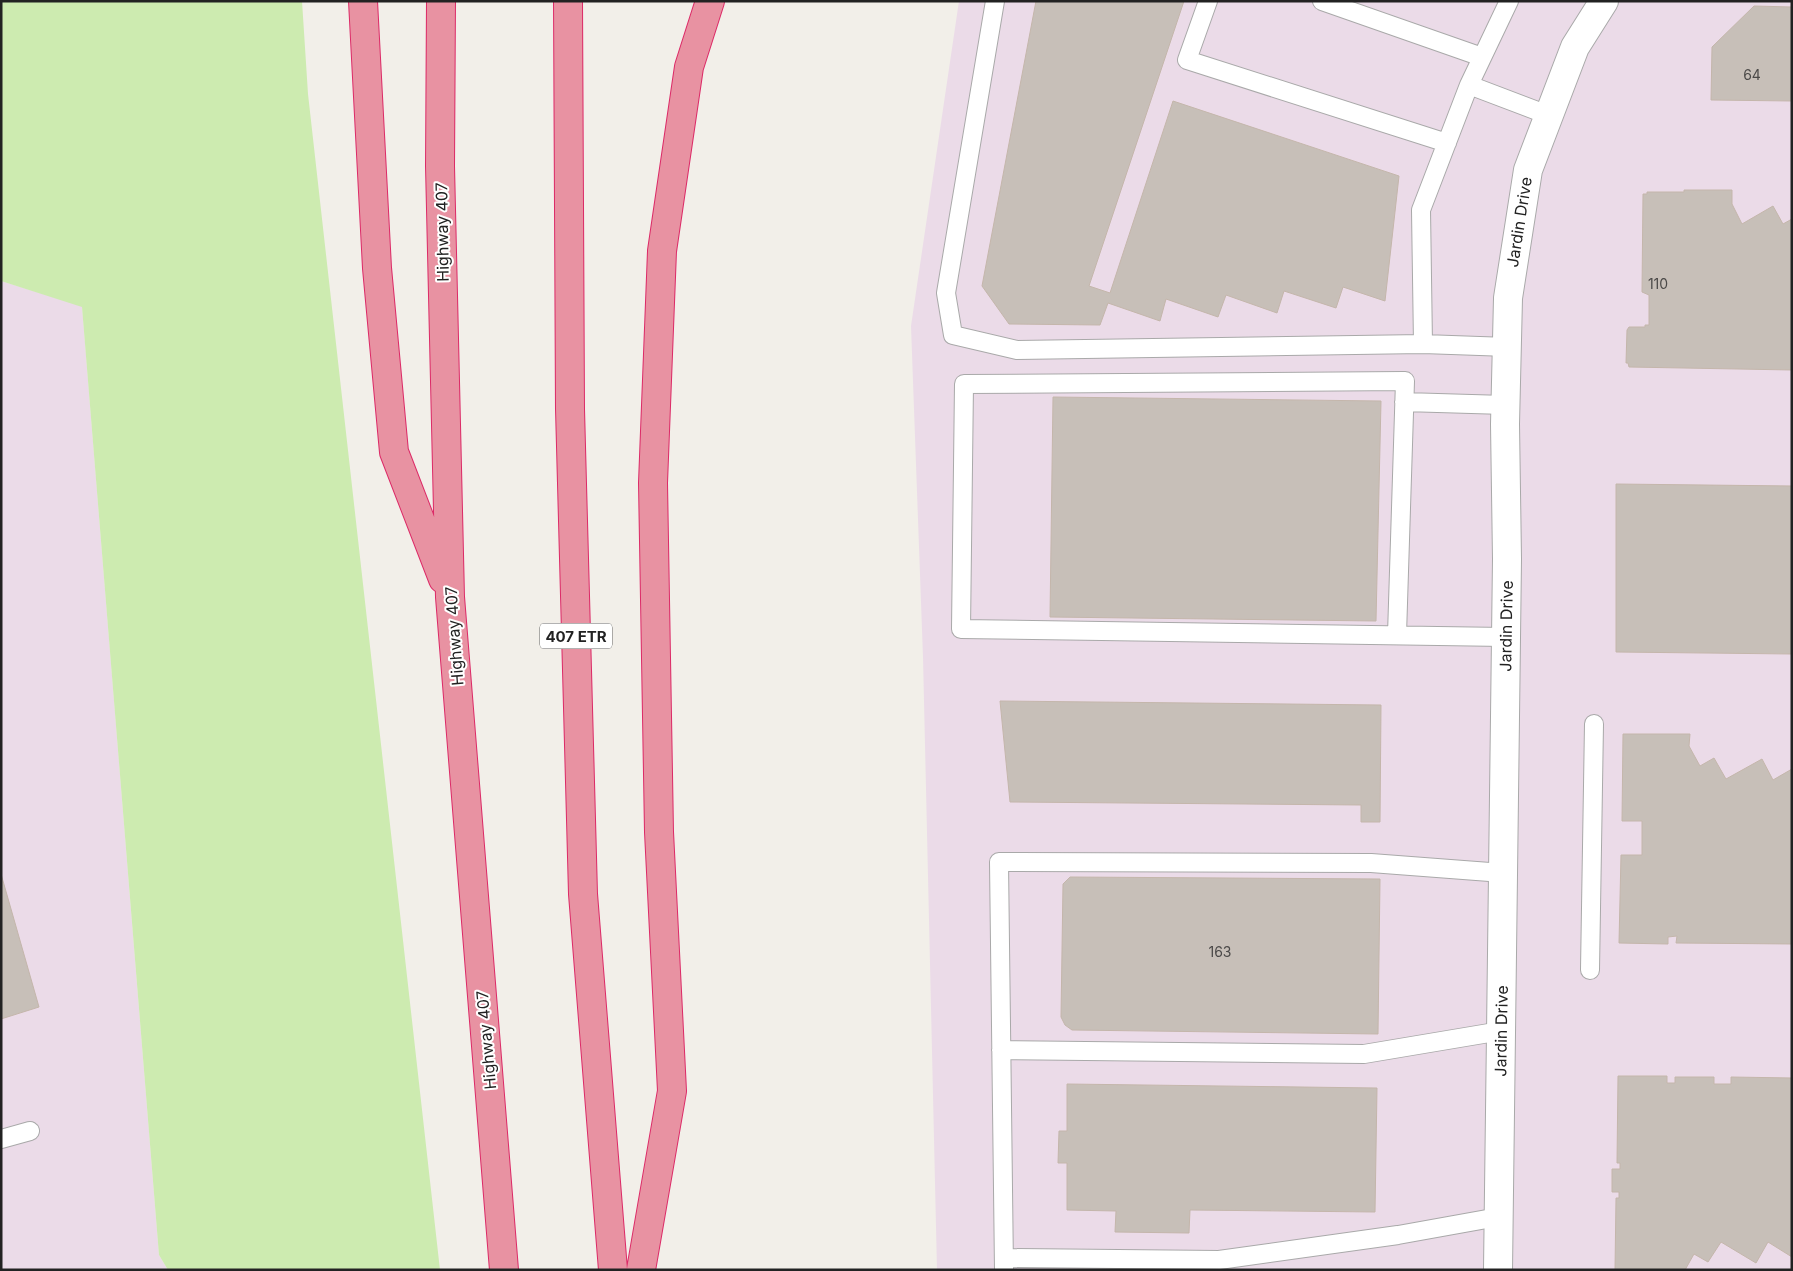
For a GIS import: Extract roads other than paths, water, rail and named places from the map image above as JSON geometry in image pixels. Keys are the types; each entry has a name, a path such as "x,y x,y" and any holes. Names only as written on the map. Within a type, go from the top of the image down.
{"highway":[{"path":"363,1 377,268 394,452 450,597"},
{"name":"Highway 407","path":"440,1 440,176 450,597 504,1270"},
{"name":"407 ETR","path":"568,1 570,409 583,894 613,1270"},
{"path":"640,1270 672,1092 660,832 653,483 662,251 689,67 710,1"}],"street":[{"name":"Jardin Drive","path":"1498,1270 1505,637 1505,405 1508,298 1528,170 1575,47 1604,1"}],"lane":[{"path":"995,1 946,293 953,335 1018,350 1423,344 1508,346"},
{"path":"1208,1 1186,60 1448,143"},
{"path":"1322,1 1482,57"},
{"path":"1423,344 1421,210 1469,85 1509,1"},
{"path":"1469,85 1548,114"},
{"path":"1397,635 1405,381 964,384 961,629 1505,637"},
{"path":"1404,402 1505,405"},
{"path":"1590,970 1594,724"},
{"path":"1498,1216 1398,1235 1219,1260 1004,1264 999,862 1371,863 1503,873"},
{"path":"1001,1050 1364,1054 1501,1031"},
{"path":"1,1139 30,1132"}]}
